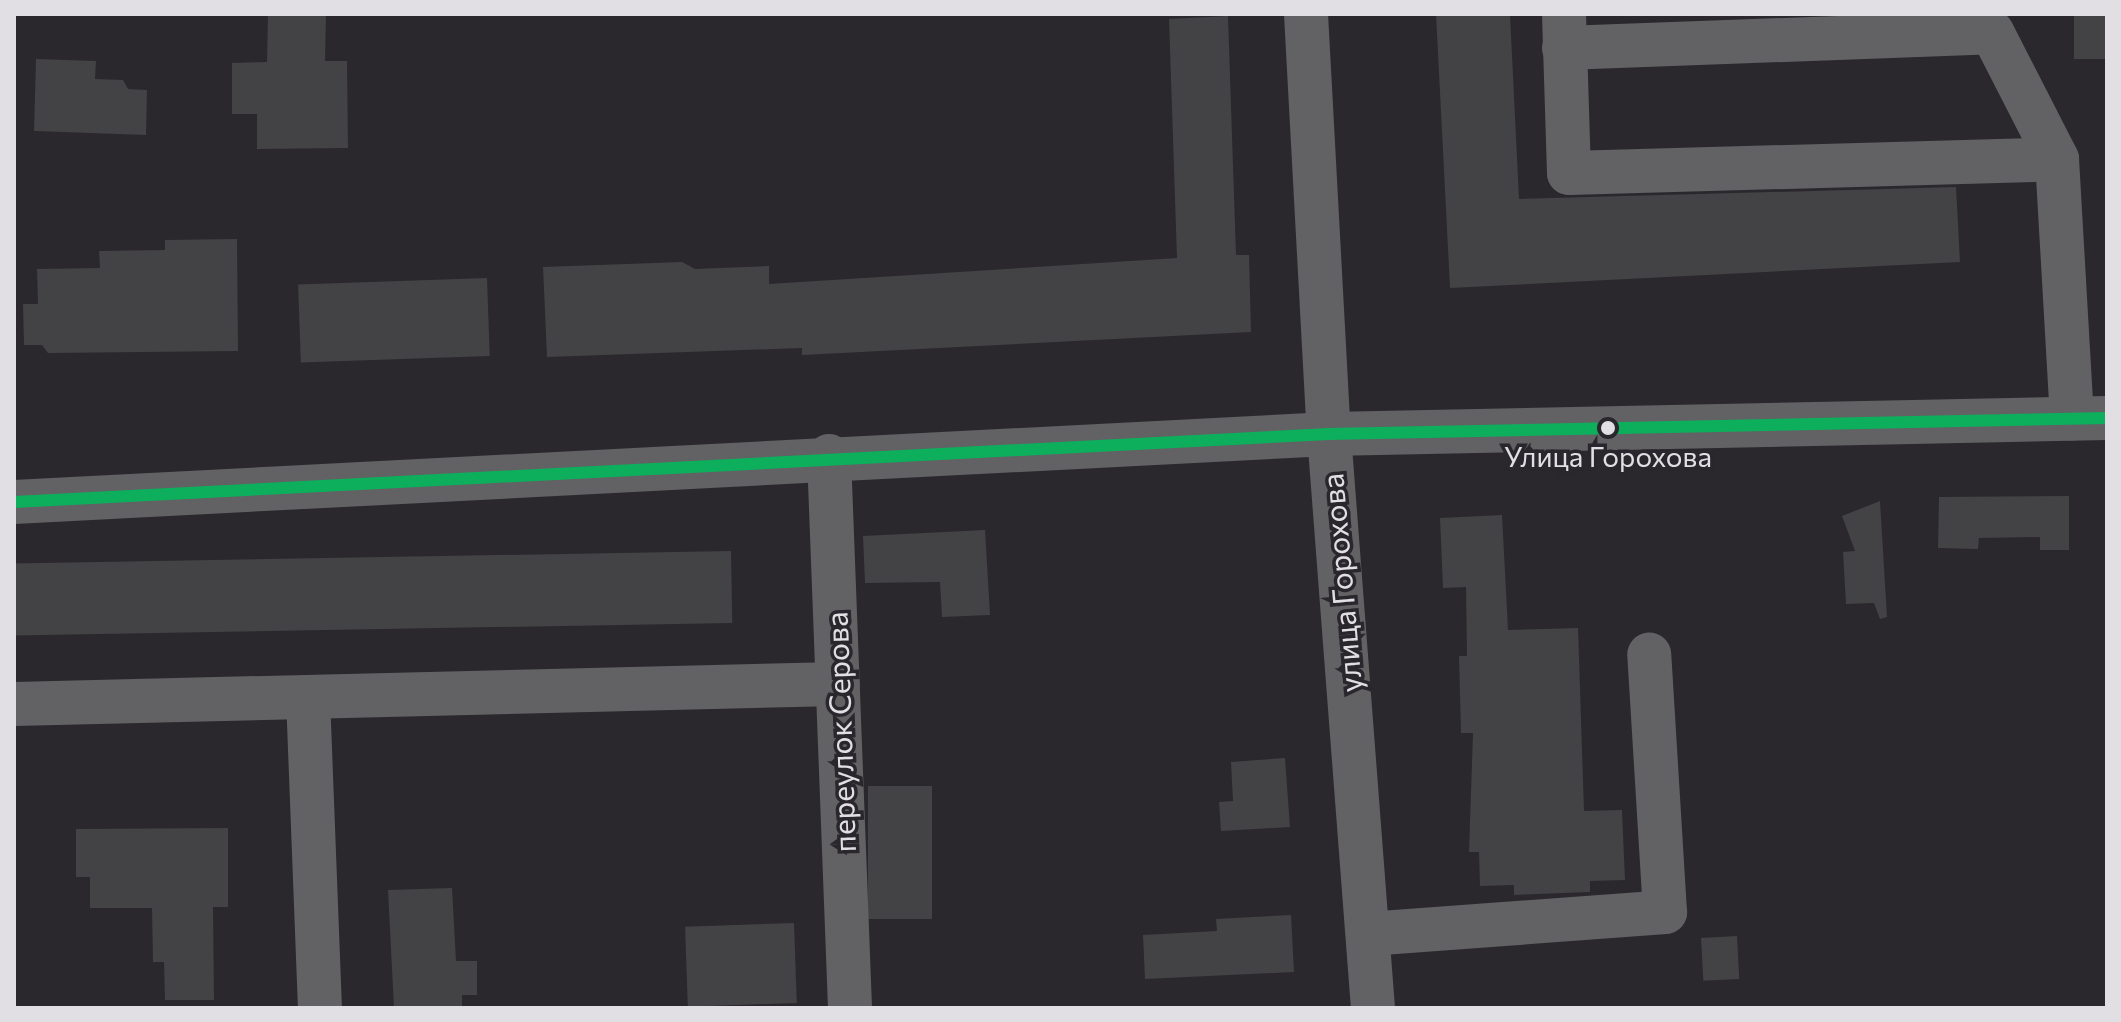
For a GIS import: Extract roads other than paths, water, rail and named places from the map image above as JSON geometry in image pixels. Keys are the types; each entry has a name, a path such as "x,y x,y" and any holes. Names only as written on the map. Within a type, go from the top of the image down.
{"street":[{"name":"улица Горохова","path":"1306,14 1329,434 1373,1008"},
{"path":"14,502 829,456 1329,434 2090,418 2057,159 1992,32 1564,31 1569,173 2057,159"},
{"name":"переулок Серова","path":"829,456 850,1008"},
{"path":"1368,934 1665,912 1649,654"},
{"path":"14,704 838,684"},
{"path":"308,697 320,1008"}],"place":[{"name":"Улица Горохова","path":"1608,428"}]}
